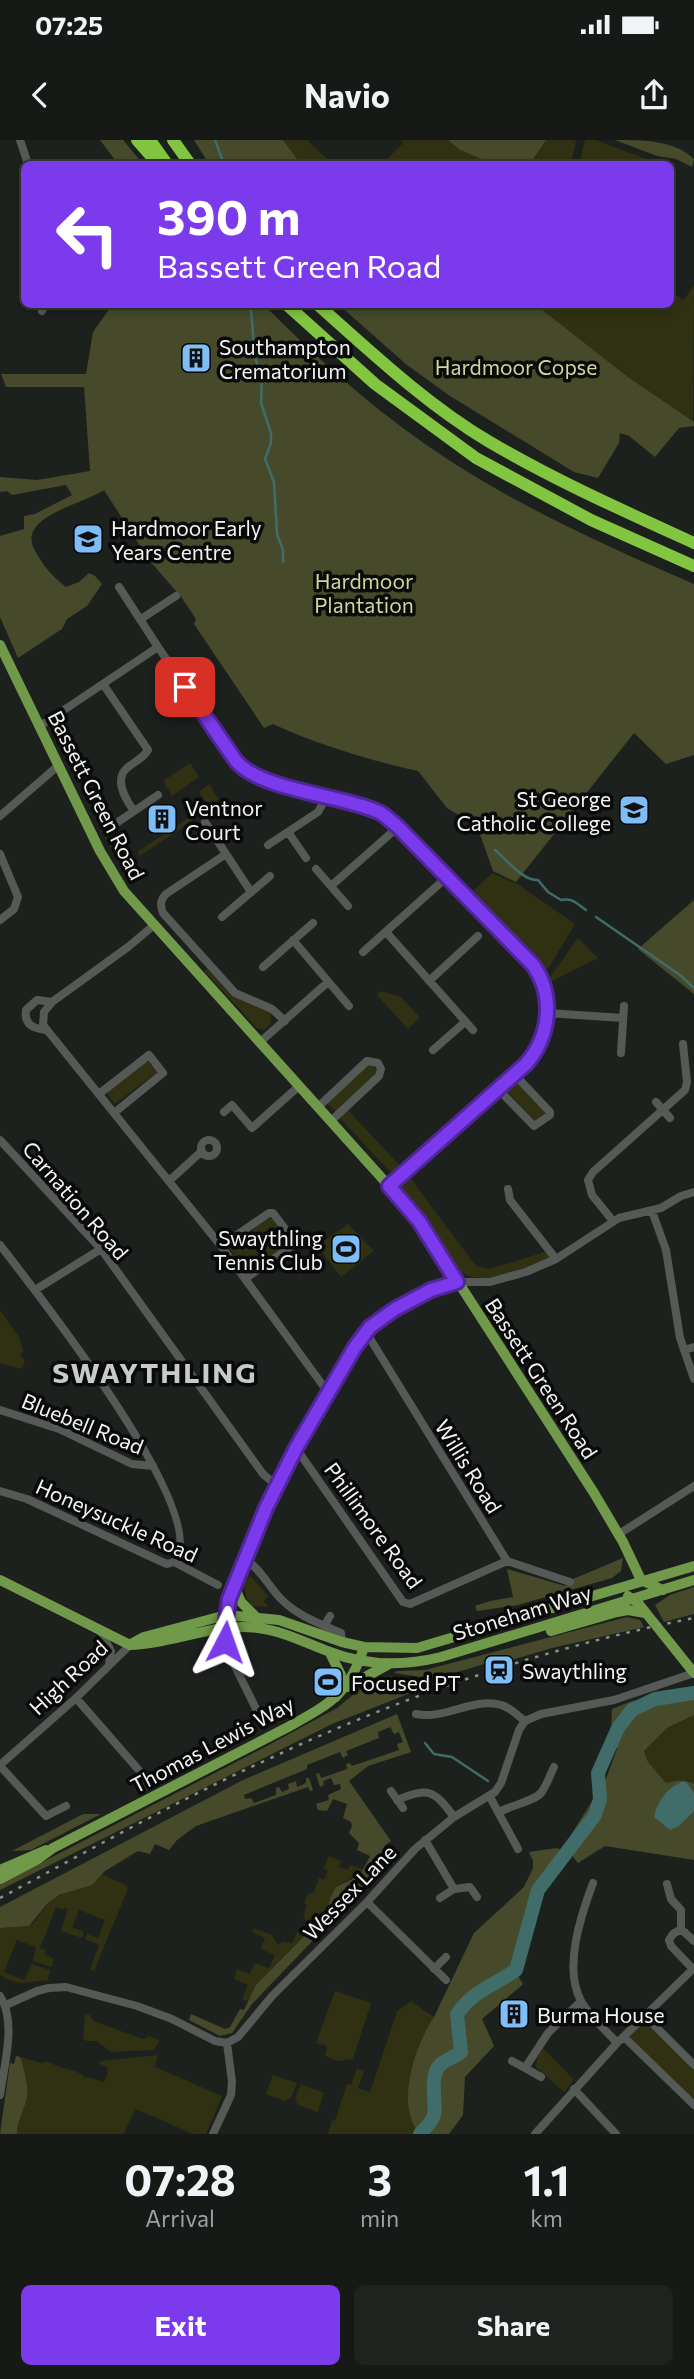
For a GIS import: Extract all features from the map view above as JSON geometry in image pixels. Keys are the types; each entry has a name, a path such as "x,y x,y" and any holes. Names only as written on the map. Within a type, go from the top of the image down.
{"highway":[{"path":"137,140 155,161"},
{"path":"150,140 165,161"},
{"path":"173,140 188,161"},
{"path":"290,308 375,384 476,458 591,520 694,566"},
{"path":"321,308 392,371 487,440 587,494 694,542"}],"main road":[{"name":"Bassett Green Road","path":"0,645 113,875 130,900 419,1221 619,1534 641,1580"},
{"path":"225,1627 234,1586 276,1485 327,1391 366,1332 380,1319 412,1299 457,1282"},
{"name":"Stoneham Way","path":"256,1617 279,1620 341,1637 364,1647 425,1646 694,1566"},
{"path":"0,1580 130,1645"},
{"path":"641,1580 663,1590"},
{"name":"Stoneham Way","path":"330,1653 360,1661 389,1664 428,1660 694,1580"},
{"path":"234,1586 241,1602 256,1617"},
{"path":"611,1591 633,1599 694,1673"},
{"path":"495,1641 519,1639 617,1612 628,1610 645,1613"},
{"name":"High Road","path":"130,1645 144,1637 226,1615 256,1617"},
{"name":"High Road","path":"130,1645 149,1644 225,1627 258,1628 275,1631 330,1653"},
{"name":"Thomas Lewis Way","path":"0,1879 290,1726 335,1698 354,1675 364,1647"},
{"path":"330,1653 341,1675 335,1698"},
{"path":"344,1689 389,1664"},
{"name":"Thomas Lewis Way","path":"0,1870 34,1853 53,1849"}],"street":[{"path":"20,140 27,161"},
{"path":"120,587 241,767 259,778 377,812 398,827 535,969 544,990 547,1013 540,1046 499,1090 389,1186"},
{"path":"141,620 176,596"},
{"path":"40,726 158,647"},
{"path":"103,684 148,750 123,773 121,784 124,795 134,811"},
{"path":"0,816 59,765"},
{"path":"112,826 158,795"},
{"path":"268,845 318,811 326,798"},
{"path":"205,822 251,891"},
{"path":"331,886 398,827"},
{"path":"288,832 306,858"},
{"path":"0,853 18,897 14,909 0,920"},
{"path":"226,854 166,894 160,904 163,913 235,993 272,1009 285,1021"},
{"path":"316,869 348,906"},
{"path":"222,917 270,876"},
{"path":"363,953 447,877"},
{"path":"263,967 313,923"},
{"path":"153,926 52,1002 44,1012 45,1030 221,1246 327,1391"},
{"path":"386,932 473,1030"},
{"path":"429,981 478,936"},
{"path":"293,940 349,1006"},
{"path":"259,1043 328,982"},
{"path":"45,1030 31,1027 27,1022 26,1010 37,1000 52,1002"},
{"path":"621,1053 624,1006"},
{"path":"547,1013 623,1018"},
{"path":"433,1050 465,1021"},
{"path":"613,1221 589,1189 590,1175 687,1087 683,1044"},
{"path":"99,1094 149,1055 163,1073 114,1113"},
{"path":"318,1107 367,1061 378,1063 381,1069 379,1076 331,1121"},
{"path":"499,1090 534,1126 550,1115 515,1075"},
{"path":"225,1112 232,1105 252,1128 299,1086"},
{"path":"656,1102 670,1118"},
{"name":"Carnation Road","path":"0,1140 101,1249 256,1464 276,1485"},
{"path":"169,1181 202,1152"},
{"path":"508,1189 510,1199 556,1259"},
{"path":"457,1282 490,1282 526,1272 556,1259 613,1221 652,1211 694,1192"},
{"path":"652,1211 666,1250 684,1350 694,1379"},
{"path":"221,1246 269,1213 273,1213 294,1241 293,1245 246,1279"},
{"path":"0,1245 111,1395 153,1466 170,1499 178,1525 180,1552 174,1562"},
{"path":"35,1290 101,1249"},
{"name":"Willis Road","path":"366,1332 508,1561"},
{"path":"684,1350 694,1347"},
{"name":"Bluebell Road","path":"0,1409 59,1429 132,1464 153,1466"},
{"name":"Phillimore Road","path":"296,1448 403,1602 410,1604 508,1561"},
{"path":"619,1534 694,1486"},
{"name":"Honeysuckle Road","path":"0,1491 27,1499 167,1564 174,1562 218,1585"},
{"path":"245,1559 252,1563 292,1609 341,1637"},
{"path":"508,1561 570,1582"},
{"path":"324,1626 330,1616"},
{"path":"225,1627 227,1650 263,1723"},
{"path":"100,1630 111,1651 108,1668"},
{"name":"High Road","path":"0,1766 76,1699 130,1645"},
{"path":"518,1849 507,1838 499,1812 490,1797 502,1783 525,1721 541,1714 614,1700 694,1673"},
{"path":"76,1699 150,1783 142,1789"},
{"path":"416,1714 438,1715 491,1704 503,1705 525,1721"},
{"path":"0,1766 46,1816 66,1806"},
{"path":"499,1812 536,1797 548,1788 554,1767"},
{"path":"391,1791 403,1808"},
{"path":"397,1800 417,1792 432,1793 454,1816"},
{"name":"Wessex Lane","path":"227,2043 238,2037 273,1996 425,1840 454,1816 490,1797"},
{"path":"425,1840 454,1889"},
{"path":"593,1883 593,1894 575,1942 573,1961 576,1990 581,2001 620,2040 694,2105"},
{"path":"667,1884 671,1899 681,1910 681,1929 694,1941"},
{"path":"440,1898 454,1889 470,1888 477,1897"},
{"path":"367,1902 446,1980"},
{"path":"535,2134 620,2040 693,1968 669,1942 673,1934 681,1929"},
{"path":"434,1969 446,1957"},
{"path":"6,2005 48,1988 76,1989 147,2010 179,2022 215,2041 227,2043 231,2095 213,2134"},
{"path":"0,1996 6,2005 9,2023 0,2095"},
{"path":"525,2068 548,2033 581,2001"},
{"path":"645,2016 694,2065"},
{"path":"512,2060 541,2077"},
{"path":"574,2089 616,2134"}],"green space":[{"path":"100,140 123,140 140,161 116,161"},
{"path":"194,140 283,140 299,161 207,161"},
{"path":"283,140 307,140 330,161 299,161"},
{"path":"401,140 448,140 460,150 486,161 385,161 403,143"},
{"path":"448,140 546,140 532,161 486,161 460,150"},
{"path":"546,140 576,140 572,161 532,161"},
{"path":"585,140 596,140 651,161 580,161"},
{"path":"615,140 647,141 677,148 694,159 692,167 676,159 657,156"},
{"path":"694,285 693,422 628,377 540,308 674,308 674,294 684,300"},
{"name":"Hardmoor Plantation","path":"110,308 267,308 361,395 457,465 556,521 694,584 694,755 666,764 634,733 516,882 493,871 477,826 447,808 418,771 344,751 273,724 264,728 194,624 196,619 182,598 149,560 104,490 52,514 34,531 32,541 37,554 57,580 66,587 79,582 89,573 102,584 87,606 67,619 62,629 18,658 0,617 0,536 24,529 24,516 35,514 72,495 66,485 12,495 7,491 0,492 0,477 37,480 90,471 84,387 6,387 1,374 86,374 93,332"},
{"name":"Hardmoor Copse","path":"342,308 540,308 628,377 694,422 694,426 679,428 655,457 629,436 620,433 619,443 598,478 574,472 450,396 407,365"},
{"path":"190,763 199,777 172,796 163,781"},
{"path":"209,784 218,798 217,804 140,856 137,852 208,805 199,792"},
{"path":"105,820 132,861 121,868 100,827"},
{"path":"492,873 519,885 575,924 548,969 544,969 472,892"},
{"path":"694,900 694,994 638,949"},
{"path":"578,938 598,958 550,982 548,980"},
{"path":"207,969 233,997 270,1011 271,1021 267,1028 257,1028 204,971"},
{"path":"380,991 401,997 420,1018 408,1029 377,995"},
{"path":"147,1061 156,1073 115,1104 107,1093"},
{"path":"368,1065 373,1065 378,1073 336,1112 326,1102"},
{"path":"517,1082 546,1113 535,1121 507,1091"},
{"path":"348,1110 400,1166 392,1174 340,1118"},
{"path":"411,1179 476,1266 490,1269 548,1251 553,1259 505,1275 480,1278 468,1276 459,1270 429,1221 401,1187"},
{"path":"271,1217 290,1243 248,1272 228,1247"},
{"name":"Swaythling Tennis Club","path":"348,1224 374,1251 341,1277 317,1246"},
{"path":"0,1310 19,1337 23,1350 20,1356 25,1361 22,1369 0,1363"},
{"path":"623,1558 621,1571 612,1578 518,1605 477,1611 475,1606 513,1597 507,1569 565,1586 573,1579"},
{"path":"250,1575 268,1596 264,1601 269,1607 252,1606 246,1598 244,1586"},
{"path":"694,1587 694,1614 664,1622 655,1605 670,1595"},
{"path":"627,1617 640,1620 644,1627 552,1648 498,1664 497,1660 435,1679 394,1673 425,1670"},
{"path":"387,1676 436,1683 332,1724 0,1890 0,1884 265,1747 337,1708 358,1691"},
{"path":"694,1687 694,1715 667,1728 644,1751 648,1762 666,1783 684,1781 694,1784 694,1860 605,1846 578,1863 564,1846 606,1779 617,1749 611,1731 612,1709 632,1701"},
{"path":"397,1714 411,1752 368,1766 349,1781 391,1841 384,1846 390,1857 252,2004 232,2033 220,2036 189,2020 191,2014 225,2029 230,2027 240,2009 244,2010 256,1985 327,1913 336,1887 360,1875 370,1856 357,1850 359,1843 349,1833 351,1822 343,1818 347,1804 333,1799 327,1811 318,1810 316,1804 329,1800 328,1795 341,1789 340,1784 334,1785 331,1778 323,1781 324,1785 320,1787 316,1774 319,1773 321,1778 347,1769 346,1764 350,1763 352,1766 399,1750 397,1744 403,1742 399,1732 394,1734 390,1727 378,1732 379,1738 346,1751 348,1755 343,1758 340,1752 244,1795 245,1799 251,1798 254,1803 276,1795 276,1788 279,1787 282,1792 289,1789 288,1784 296,1781 297,1787 306,1783 306,1778 309,1778 313,1790 310,1791 308,1787 196,1826 177,1840 169,1850 155,1844 150,1854 138,1851 105,1871 92,1885 59,1895 47,1904 29,1926 0,1928 0,1907 243,1780"},
{"path":"694,1715 694,1784 689,1780 666,1784 648,1762 644,1751 667,1728"},
{"path":"83,1814 101,1814 31,1850 12,1851"},
{"path":"557,1848 561,1850 534,1887 510,1967 475,1990 455,2013 459,2050 435,2065 431,2073 427,2115 417,2130 408,2104 408,2089 415,2057 474,1933 524,1887 533,1868 529,1852"},
{"path":"329,1856 341,1861 339,1867 348,1870 350,1865 364,1870 336,1887 327,1913 260,1981 248,2001 242,1999 247,1987 234,1979 237,1969 250,1974 255,1963 269,1968 275,1955 261,1949 265,1938 252,1932 253,1928 272,1935 278,1945 283,1942 292,1943 299,1929 305,1930 308,1922 303,1918 307,1905 304,1904 308,1894 314,1892 319,1878 324,1880 328,1871 323,1869"},
{"path":"102,1874 127,1886 127,1891 94,1971 90,1969 99,1945 85,1939 87,1934 98,1938 105,1920 79,1910 72,1927 84,1932 82,1938 61,1931 68,1909 56,1907 40,1948 46,1950 44,1954 54,1959 51,1967 33,1961 36,1947 17,1940 4,1972 24,1980 32,1964 50,1970 48,1980 18,1982 0,1975 0,1928 29,1926 53,1900 87,1886"},
{"path":"517,1974 523,1984 482,2019 494,2046 465,2077 463,2115 449,2134 426,2134 437,2116 439,2073 465,2052 462,2024 468,2007 482,1993"},
{"path":"335,1991 371,2003 353,2059 338,2061 325,2056 327,2046 316,2043"},
{"path":"411,2001 434,2017 459,2050 438,2061 431,2072 426,2121 415,2134 328,2134 347,2084 351,2085 357,2068 364,2071 358,2088 370,2092 397,2011"},
{"path":"85,2014 90,2015 93,2021 143,2039 149,2036 160,2040 154,2050 111,2052 97,2041 83,2039"},
{"path":"644,2021 694,2069 694,2102 631,2039 631,2033"},
{"path":"543,2048 574,2080 564,2092 536,2067 537,2058"},
{"path":"158,2055 155,2067 222,2096 206,2134 193,2134 136,2109 123,2134 0,2134 10,2063 14,2064 16,2056 43,2063 45,2061 82,2074 85,2078 102,2082 106,2079 108,2068 98,2063 101,2061"},
{"path":"16,2056 20,2057 23,2066 27,2096 17,2134 0,2134 10,2063 14,2064"},
{"path":"273,2075 297,2083 291,2098 285,2101 266,2094"},
{"path":"301,2084 324,2093 318,2112 298,2105 295,2099"}],"water":[{"path":"681,1782 686,1782 694,1793 694,1811 679,1826 670,1830 654,1817 663,1796"}],"waterway":[{"path":"215,140 223,161"},
{"path":"251,310 255,358 262,376 261,403 271,433 271,443 265,459 274,482 277,534 283,550 283,562"},
{"path":"495,850 521,874 538,880 548,892 586,910"},
{"path":"596,917 680,975 694,988"},
{"path":"420,2134 434,2115 434,2081 437,2069 443,2062 461,2052 457,2014 477,1994 516,1970 538,1890 595,1815 600,1799 598,1773 618,1728 632,1710 655,1699 694,1693"},
{"path":"425,1743 434,1754 452,1757 488,1781"},
{"path":"570,1839 574,1842"}],"railway":[{"path":"0,1898 238,1773 375,1713 532,1658 694,1618"}],"place":[{"name":"Southampton Crematorium","path":"196,358"},
{"name":"Hardmoor Early Years Centre","path":"88,539"},
{"name":"St George Catholic College","path":"634,810"},
{"name":"Ventnor Court","path":"162,819"},
{"name":"Swaythling Tennis Club","path":"346,1249"},
{"name":"Swaythling","path":"499,1670"},
{"name":"Focused PT","path":"328,1682"},
{"name":"Burma House","path":"514,2014"}],"district":[{"name":"SWAYTHLING","path":"155,1372"}],"route":[{"path":"185,687 236,761 246,771 259,778 377,812 398,827 533,965 547,1000 546,1027 535,1054 499,1090 389,1186 419,1221 457,1282 440,1286 395,1309 370,1327 355,1347 327,1391 276,1485 229,1599 225,1642"}]}
